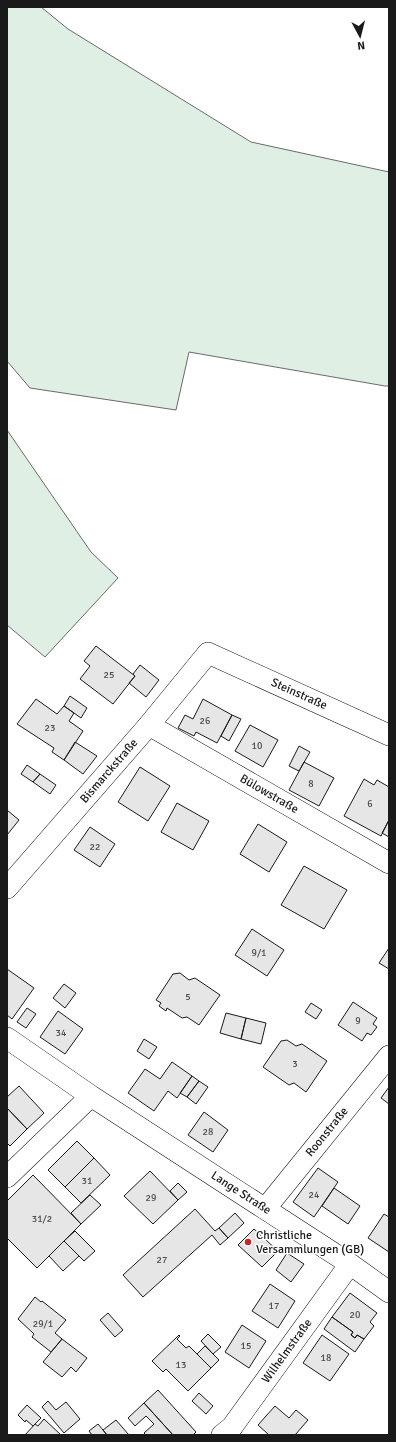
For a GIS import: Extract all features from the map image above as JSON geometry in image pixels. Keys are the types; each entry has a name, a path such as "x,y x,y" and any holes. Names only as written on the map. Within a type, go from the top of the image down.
{"street":[{"name":"Bismarckstraße","path":"7,888 149,725 208,653"},
{"name":"Steinstraße","path":"208,653 389,735"},
{"name":"Bülowstraße","path":"149,725 389,863"},
{"name":"Lange Straße","path":"7,1038 91,1096 350,1264 389,1292"},
{"name":"Roonstraße","path":"265,1209 389,1056"},
{"path":"7,1177 91,1096"},
{"name":"Wilhelmstraße","path":"232,1432 350,1264"}],"green space":[{"path":"7,7 41,7 68,29 251,142 389,172 389,386 189,352 176,410 30,388 7,361"},
{"path":"7,430 91,552 118,578 45,657 7,625"}],"building":[{"path":"96,646 135,676 113,704 80,679 90,666 84,661"},
{"path":"140,665 159,680 146,697 129,683 135,676 133,674"},
{"path":"70,696 87,708 81,718 64,706"},
{"path":"36,699 57,714 64,706 74,713 69,721 83,731 64,760 52,752 54,748 17,724"},
{"path":"203,699 232,715 217,743 196,732 194,736 178,728 185,715 193,719"},
{"path":"232,715 241,719 229,741 221,736"},
{"path":"250,725 278,740 263,767 235,751"},
{"path":"75,742 97,756 83,774 64,760"},
{"path":"299,746 310,752 299,771 289,766"},
{"path":"304,762 334,778 319,806 289,790"},
{"path":"27,765 40,774 33,782 21,774"},
{"path":"140,767 170,786 148,821 118,802"},
{"path":"40,774 56,785 50,794 33,782"},
{"path":"364,779 374,785 377,780 389,787 389,820 381,836 344,816"},
{"path":"177,803 209,821 193,850 161,832"},
{"path":"7,810 19,820 7,835"},
{"path":"389,820 389,837 382,833"},
{"path":"258,824 287,842 269,872 240,854"},
{"path":"90,827 115,844 100,867 74,850"},
{"path":"304,866 347,890 324,929 281,905"},
{"path":"252,929 284,950 267,976 235,955"},
{"path":"389,948 389,969 379,963"},
{"path":"7,969 34,988 12,1019 7,1015"},
{"path":"180,973 189,980 195,978 220,995 199,1025 187,1017 182,1018 167,1008 166,1011 159,1006 161,1003 156,1000 173,974"},
{"path":"64,984 76,993 65,1008 53,998"},
{"path":"353,1002 377,1018 373,1024 377,1027 371,1035 367,1033 362,1041 338,1025"},
{"path":"311,1003 322,1010 316,1019 305,1012"},
{"path":"27,1008 36,1014 26,1028 17,1022"},
{"path":"58,1011 83,1029 65,1054 40,1037"},
{"path":"226,1013 246,1018 241,1039 220,1033"},
{"path":"246,1018 266,1023 261,1044 241,1039"},
{"path":"144,1039 157,1047 149,1059 137,1051"},
{"path":"287,1040 296,1046 302,1044 327,1061 306,1092 294,1083 289,1085 263,1067 281,1041"},
{"path":"172,1062 192,1076 177,1098 168,1091 154,1111 128,1093 145,1069 160,1079"},
{"path":"192,1076 199,1081 187,1097 180,1093"},
{"path":"199,1081 208,1087 196,1104 187,1097"},
{"path":"19,1086 44,1113 27,1129 7,1108 7,1097"},
{"path":"389,1087 389,1104 381,1098"},
{"path":"7,1108 27,1129 10,1146 7,1143"},
{"path":"204,1112 228,1130 213,1152 188,1135"},
{"path":"77,1141 94,1158 65,1187 48,1170"},
{"path":"94,1158 110,1175 81,1203 65,1187"},
{"path":"318,1168 338,1182 314,1217 293,1202"},
{"path":"150,1171 178,1200 153,1224 124,1196"},
{"path":"33,1175 81,1224 37,1268 7,1238 7,1201"},
{"path":"178,1183 187,1192 178,1200 170,1191"},
{"path":"334,1188 360,1206 348,1224 322,1206"},
{"path":"90,1195 101,1205 81,1224 71,1213"},
{"path":"195,1209 215,1231 219,1228 228,1238 220,1245 212,1235 143,1297 123,1275"},
{"path":"235,1213 244,1223 228,1238 219,1228"},
{"path":"384,1214 389,1217 389,1252 368,1238"},
{"path":"254,1229 278,1251 262,1267 238,1245"},
{"path":"75,1231 95,1251 84,1261 64,1241"},
{"path":"64,1241 79,1256 63,1271 49,1256"},
{"path":"287,1253 304,1264 291,1282 276,1270"},
{"path":"270,1284 295,1301 278,1328 252,1311"},
{"path":"350,1293 377,1313 370,1322 374,1326 364,1339 357,1335 355,1338 351,1335 353,1332 332,1317"},
{"path":"35,1297 66,1320 55,1333 62,1339 51,1352 32,1337 34,1334 18,1319"},
{"path":"108,1313 123,1330 115,1337 100,1320"},
{"path":"332,1317 353,1332 351,1335 355,1338 357,1335 364,1339 355,1352 324,1329"},
{"path":"242,1325 266,1341 249,1368 225,1352"},
{"path":"208,1334 221,1347 213,1354 201,1341"},
{"path":"179,1335 180,1336 177,1339 186,1348 189,1346 211,1368 188,1391 166,1369 163,1372 152,1361"},
{"path":"322,1335 349,1354 330,1381 303,1363"},
{"path":"62,1339 87,1358 76,1372 71,1367 62,1377 43,1362"},
{"path":"205,1346 219,1360 211,1368 197,1354"},
{"path":"158,1390 196,1432 193,1435 173,1435 144,1403"},
{"path":"199,1393 213,1406 206,1414 192,1401"},
{"path":"48,1401 56,1410 66,1402 80,1419 64,1433 42,1407"},
{"path":"144,1403 173,1435 146,1435 144,1433 154,1424 146,1416 135,1426 128,1418"},
{"path":"27,1405 41,1418 33,1426 26,1420 25,1422 18,1415"},
{"path":"275,1406 289,1418 296,1410 308,1420 295,1435 269,1435 258,1425"},
{"path":"44,1419 61,1435 25,1435 35,1424 38,1426"},
{"path":"116,1420 129,1435 107,1435 103,1430"},
{"path":"98,1424 107,1435 92,1435 89,1431"}],"place":[{"name":"Christliche Versammlungen (GB)","path":"248,1242"}]}
